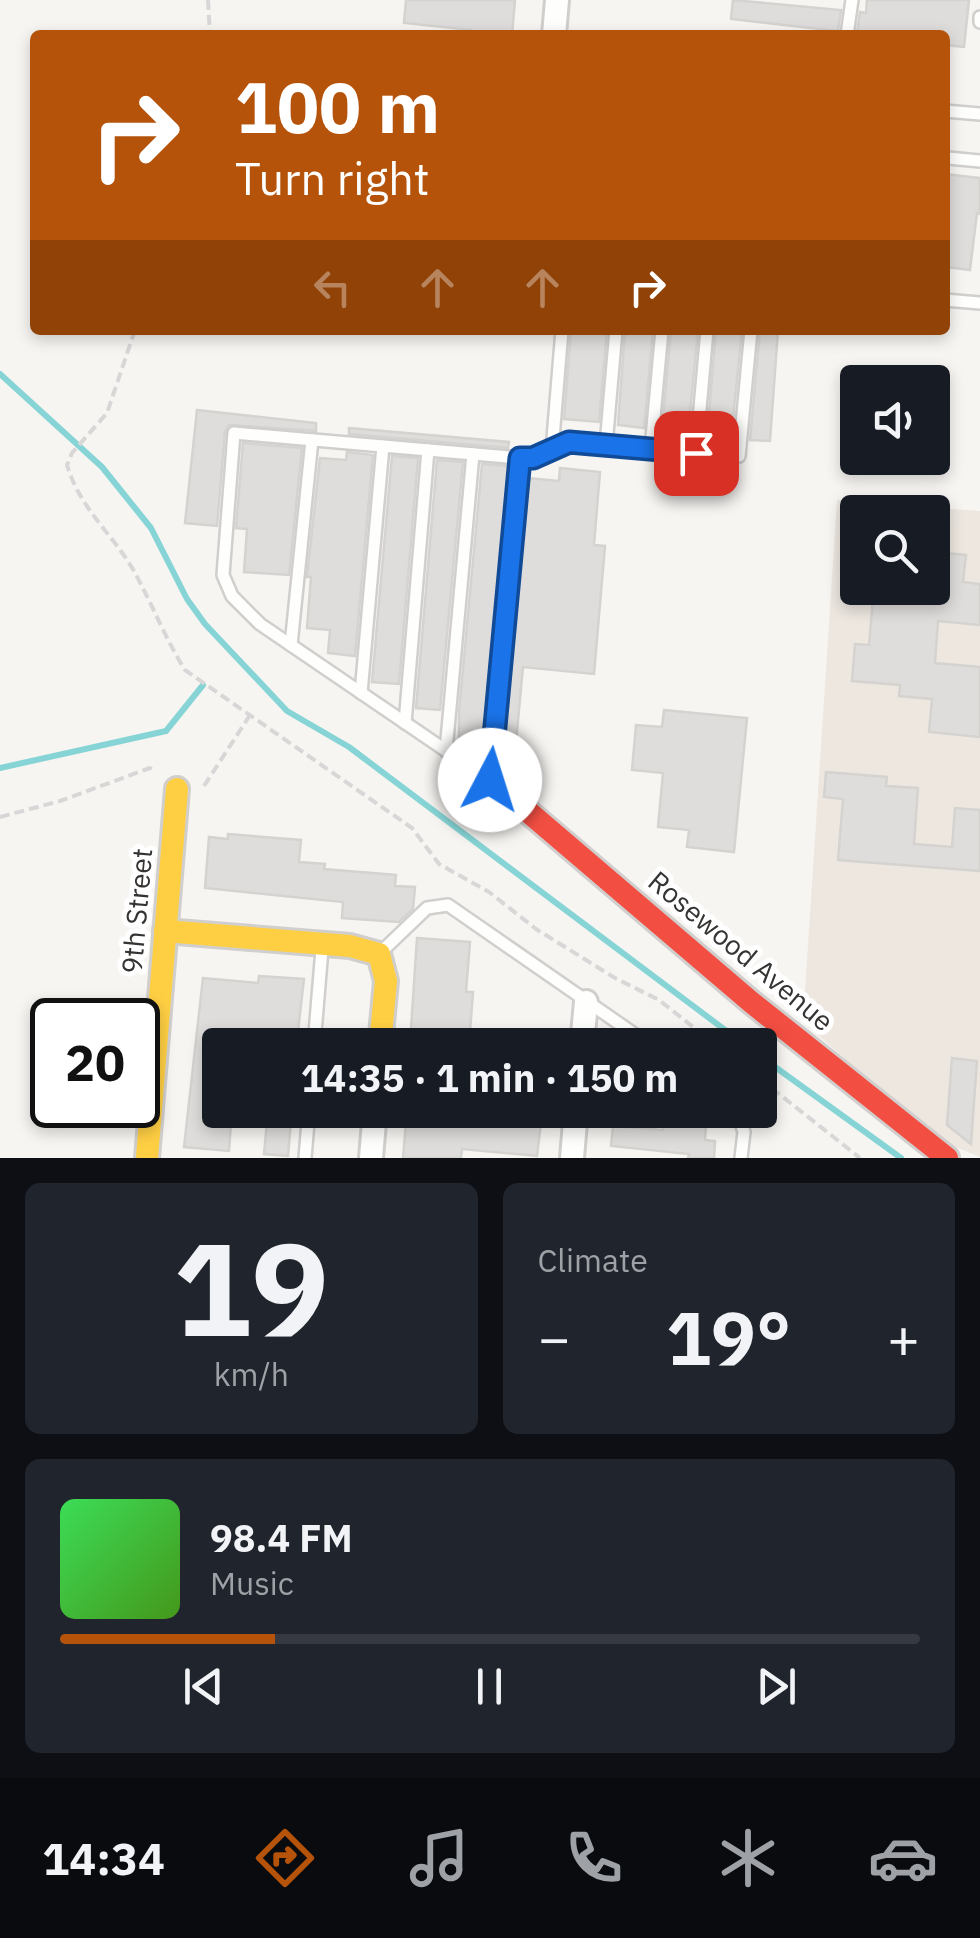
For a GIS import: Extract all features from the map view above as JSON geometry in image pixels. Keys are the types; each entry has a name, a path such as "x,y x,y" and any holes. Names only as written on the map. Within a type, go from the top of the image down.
{"street":[{"path":"554,30 557,0"},
{"name":"Rosewood Avenue","path":"494,783 766,1014 947,1158"},
{"name":"9th Street","path":"147,1158 177,788"},
{"path":"166,931 369,949 379,954 386,981 382,1028"},
{"path":"584,1028 586,1002"},
{"path":"371,1158 374,1128"},
{"path":"572,1158 574,1128"}],"lane":[{"path":"848,30 852,0"},
{"path":"950,111 980,114"},
{"path":"950,158 980,161"},
{"path":"950,300 980,302"},
{"path":"552,450 562,335"},
{"path":"606,445 616,335"},
{"path":"651,449 662,335"},
{"path":"696,453 706,335"},
{"path":"520,458 494,783 260,624 232,596 223,575 234,433 520,458 533,458 569,442 739,456 751,335"},
{"path":"291,646 312,440"},
{"path":"361,693 383,446"},
{"path":"405,723 428,450"},
{"path":"446,751 473,454"},
{"path":"379,954 427,908 448,905 625,1028"},
{"path":"315,1028 322,944"},
{"path":"305,1158 308,1128"},
{"path":"741,1158 743,1128"}],"path":[{"path":"208,0 210,30"},
{"path":"133,335 107,413 72,453 67,465 75,492 132,568 185,670 412,828 440,864 489,892 536,929 659,1000 694,1028"},
{"path":"0,818 150,768 177,788 204,786 250,715"},
{"path":"777,1093 860,1158"}],"shaded area":[{"path":"837,500 840,605 950,605 950,509 980,511 980,1157 938,1140 803,1022"}],"building":[{"path":"406,0 515,0 512,30 404,23"},
{"path":"733,0 841,10 838,30 731,19"},
{"path":"867,0 969,0 964,47 950,46 950,30 857,30 860,12 866,13"},
{"path":"950,175 980,178 980,214 977,213 970,270 950,268"},
{"path":"571,335 607,335 599,422 564,419"},
{"path":"625,335 653,335 644,428 618,425"},
{"path":"671,335 698,335 688,433 662,429"},
{"path":"716,335 741,335 731,438 707,435"},
{"path":"760,335 778,335 770,441 750,440"},
{"path":"197,410 316,423 316,431 229,425 225,432 217,526 185,523"},
{"path":"349,428 509,442 508,448 349,434"},
{"path":"243,443 302,448 289,575 244,572 247,529 236,528"},
{"path":"347,452 373,455 355,656 328,653 330,630 307,628 311,577 307,577 320,458 346,460"},
{"path":"392,456 418,458 399,684 372,682"},
{"path":"437,460 463,462 440,710 416,708"},
{"path":"482,464 508,466 509,476 484,739 459,737"},
{"path":"560,468 600,472 594,545 605,546 594,674 523,667 516,742 503,741 528,478 559,481"},
{"path":"950,554 966,555 963,582 980,584 980,625 938,621 935,663 980,667 980,737 929,732 932,699 899,696 900,685 852,681 855,644 869,645 873,605 950,605"},
{"path":"664,710 747,718 734,852 687,847 689,830 658,827 663,773 632,770 636,725 662,727"},
{"path":"826,772 887,777 886,786 918,788 914,844 952,847 955,808 980,810 980,871 838,860 843,799 824,797"},
{"path":"228,834 301,840 299,862 325,864 324,869 396,875 395,886 415,887 413,909 399,922 342,918 343,902 205,888 209,837 228,839"},
{"path":"417,938 470,942 466,992 473,992 470,1028 411,1028"},
{"path":"259,976 304,979 298,1028 202,1028 202,1128 231,1128 229,1151 184,1147 203,978 258,983"},
{"path":"952,1058 977,1061 971,1144 947,1125"},
{"path":"266,1128 290,1128 288,1156 264,1154"},
{"path":"406,1128 540,1128 537,1156 462,1149 461,1158 403,1158"},
{"path":"613,1128 706,1128 705,1140 715,1141 714,1158 688,1158 689,1154 611,1146"}],"waterway":[{"path":"0,374 102,467 151,528 187,599 205,624 287,711 349,747 722,1028"},
{"path":"0,768 166,731 203,685"},
{"path":"777,1068 901,1158"}],"traffic: slow":[{"path":"147,1158 177,789"},
{"path":"165,931 350,946 379,954 386,981 382,1028"}],"traffic: jam":[{"path":"498,786 751,1002 947,1158"}],"route":[{"path":"490,780 520,458 533,458 569,442 696,453"}]}
